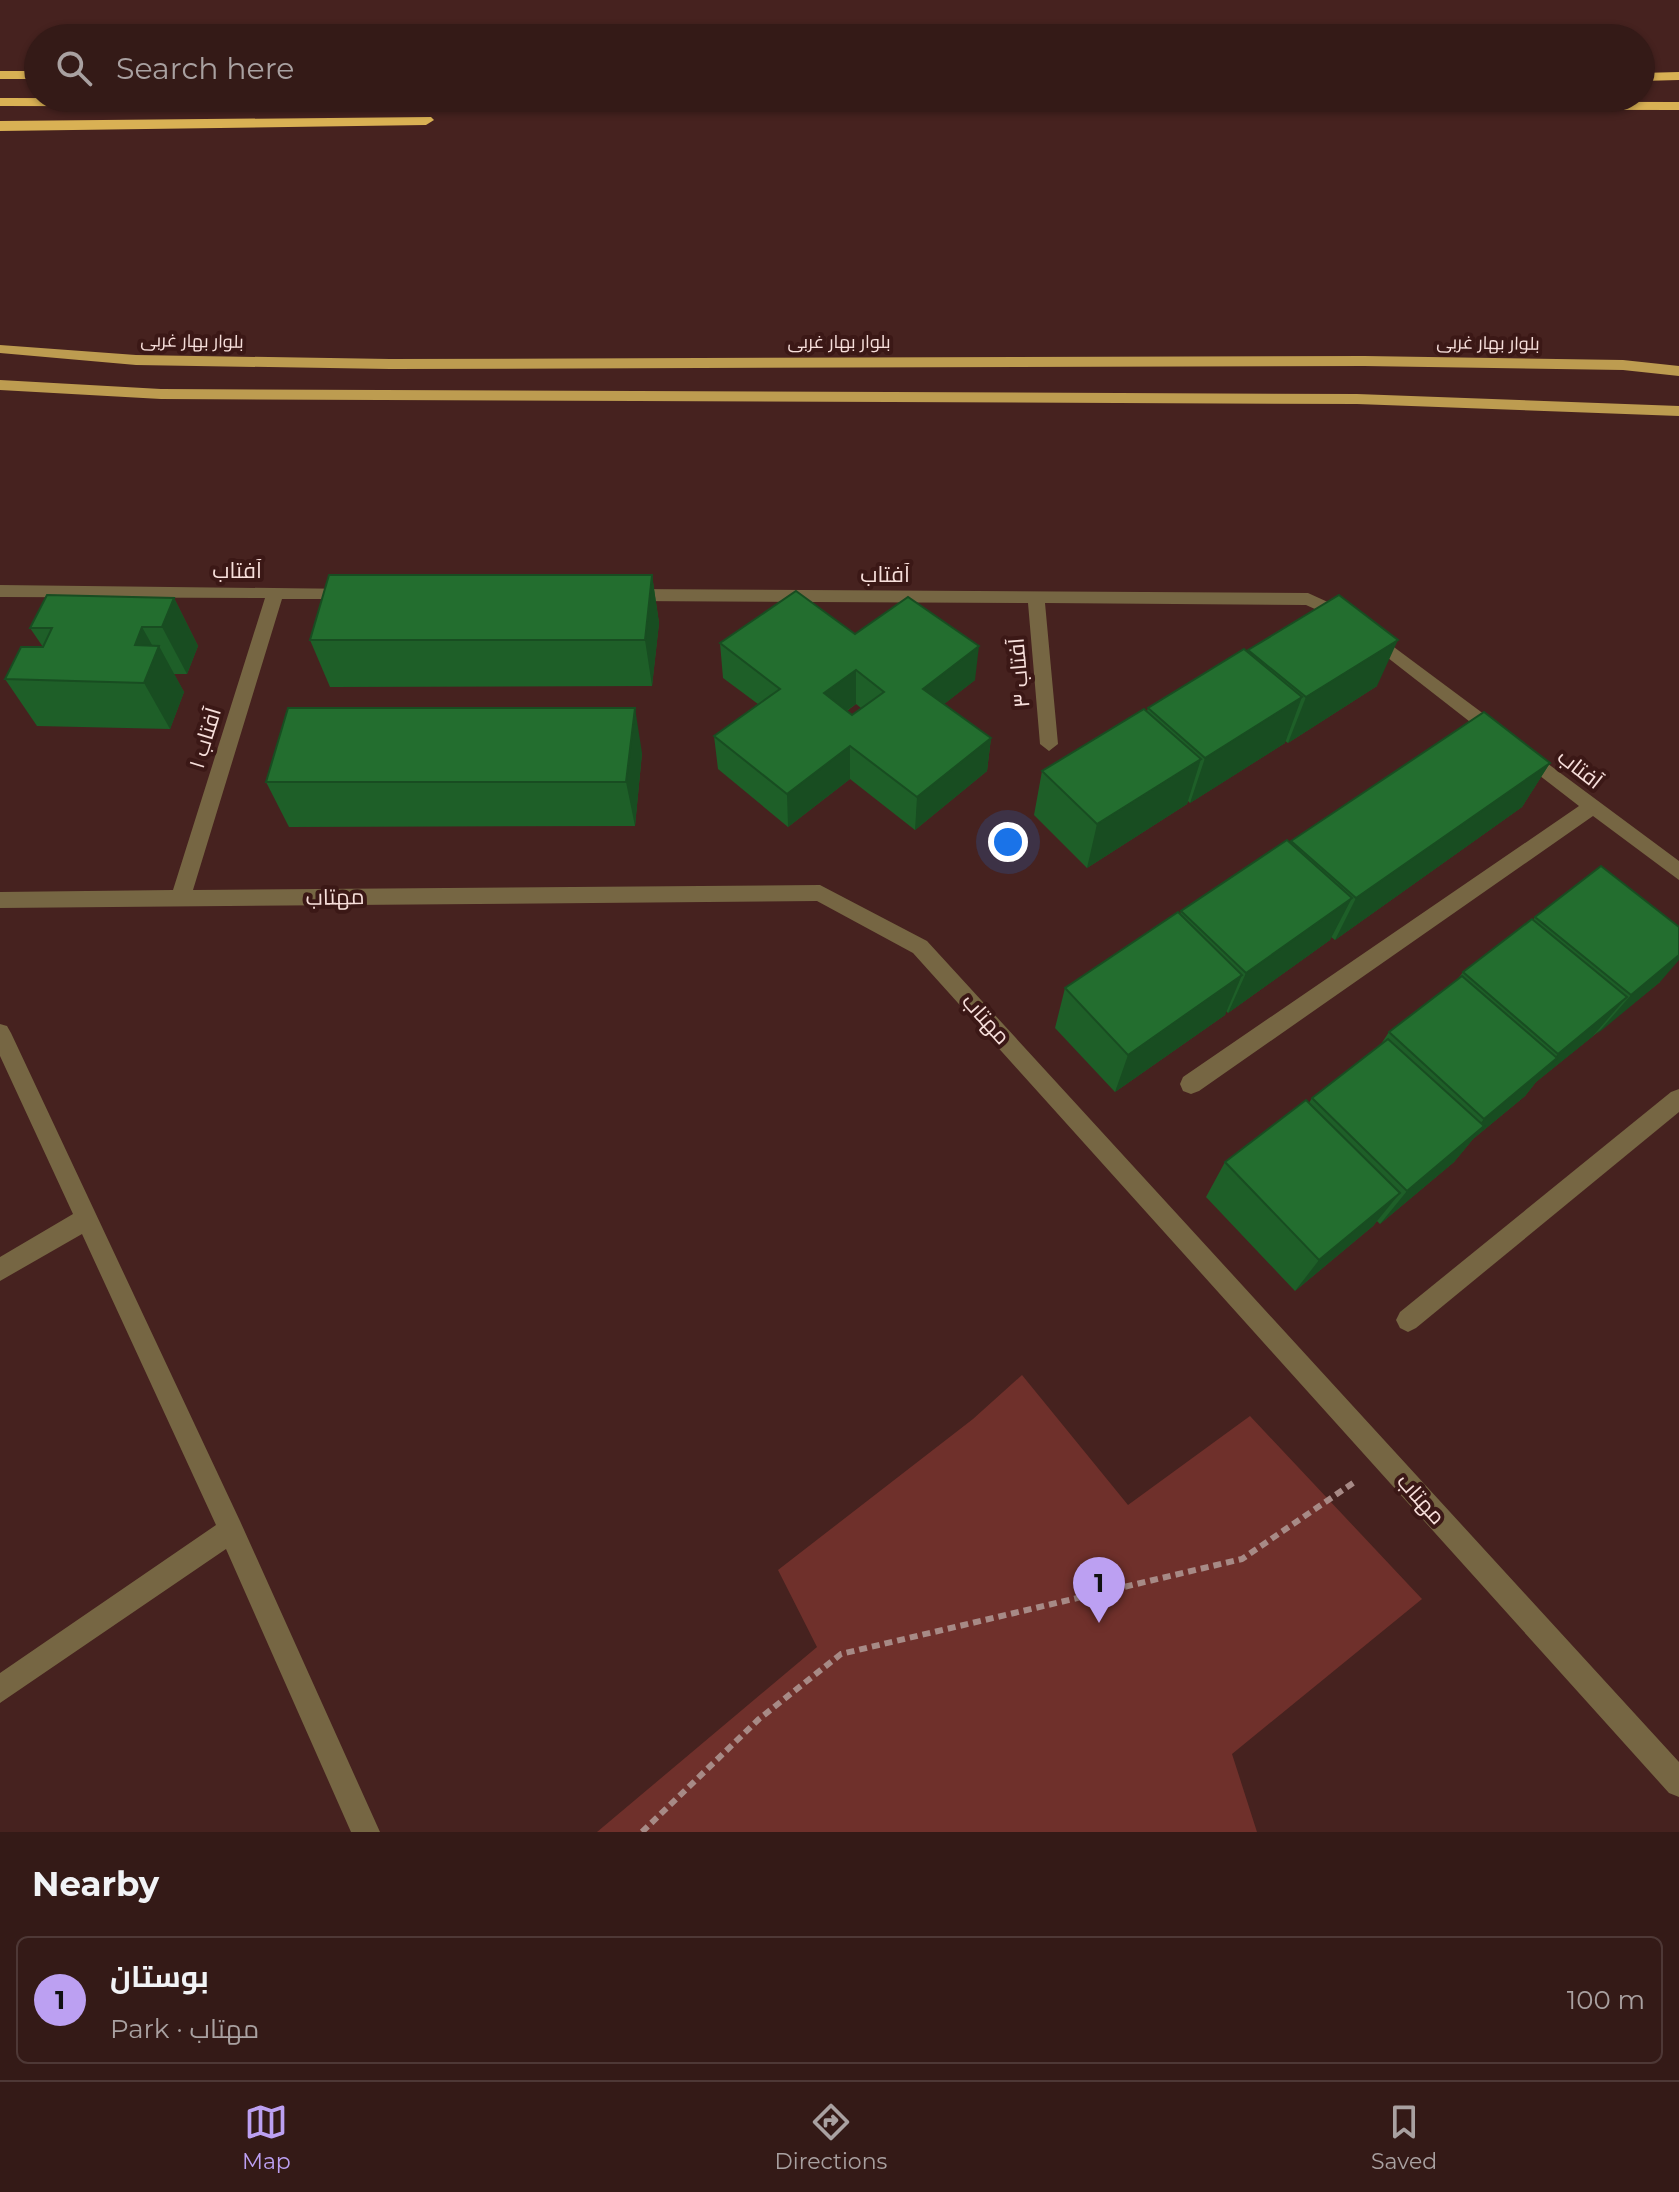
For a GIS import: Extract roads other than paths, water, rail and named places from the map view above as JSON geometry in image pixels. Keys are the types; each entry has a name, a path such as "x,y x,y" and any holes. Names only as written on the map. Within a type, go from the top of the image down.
{"highway":[{"path":"0,75 24,75"},
{"path":"1655,77 1679,76"},
{"path":"0,102 24,102"},
{"path":"1655,106 1679,106"},
{"path":"0,126 466,120 564,112"}],"main road":[{"name":"بلوار بهار غربی","path":"0,349 136,360 390,364 1364,361 1623,365 1679,371"},
{"path":"0,385 161,394 1357,399 1679,411"}],"street":[{"name":"آفتاب","path":"0,591 371,593"},
{"name":"آفتاب ۱","path":"180,899 276,592"},
{"name":"آفتاب","path":"608,594 1308,599 1336,609 1679,872"},
{"name":"آفتاب ۳","path":"1036,597 1049,744"},
{"path":"1191,1084 1593,806"},
{"name":"مهتاب","path":"0,900 820,893 920,947 1679,1783"},
{"path":"0,1033 84,1220 231,1530 366,1832"},
{"path":"1408,1320 1679,1099"},
{"path":"0,1270 84,1220"},
{"path":"0,1689 231,1530"}],"place":[{"name":"بوستان","path":"1099,1623"}]}
